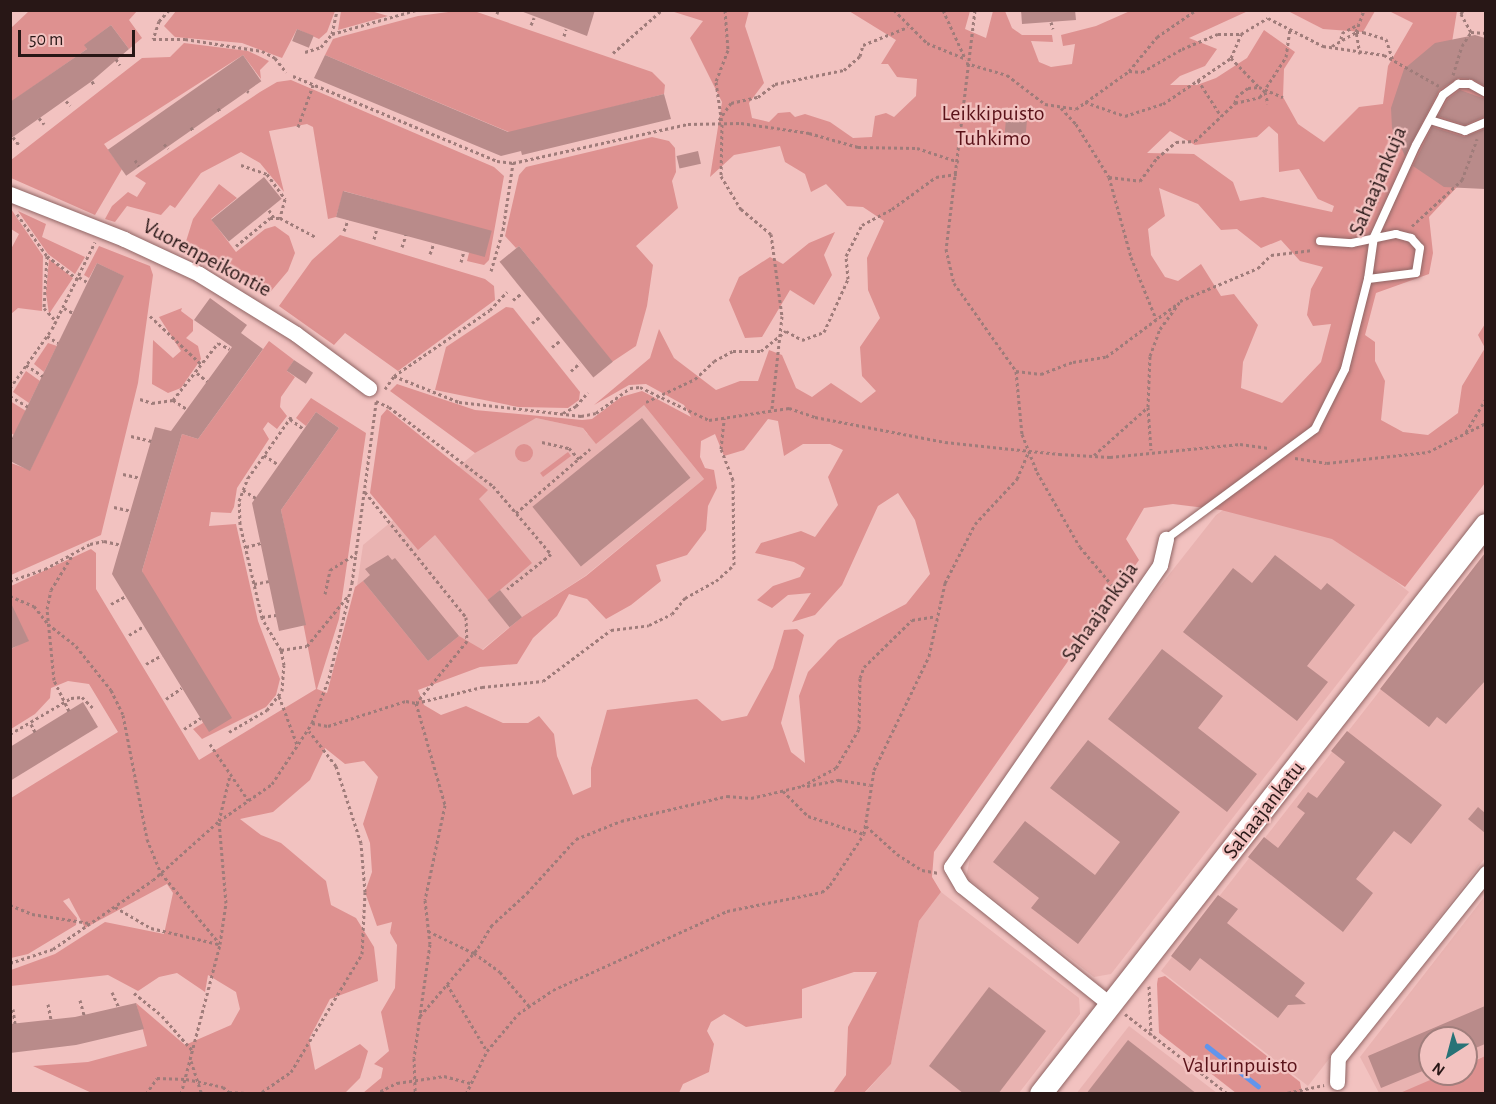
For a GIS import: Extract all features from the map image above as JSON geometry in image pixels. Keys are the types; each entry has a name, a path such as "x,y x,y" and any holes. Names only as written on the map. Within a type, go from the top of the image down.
{"main road":[{"name":"Sahaajankatu","path":"1041,1094 1118,1010 1485,525"}],"street":[{"name":"Vuorenpeikontie","path":"10,194 159,254 233,294 372,395"},
{"name":"Sahaajankuja","path":"1118,1010 962,886 951,867 1160,566 1166,539"},
{"path":"1337,1082 1338,1058 1485,873"}],"lane":[{"path":"1447,92 1458,84 1470,84 1485,93"},
{"name":"Sahaajankuja","path":"1166,539 1315,429 1333,399 1368,279 1374,237 1430,120 1447,92"},
{"name":"Sahaajankuja","path":"1430,120 1465,131 1485,123"},
{"path":"1320,241 1352,243 1374,237 1403,236 1420,248 1416,273 1368,279"}],"path":[{"path":"304,52 321,47 332,34 337,10"},
{"path":"332,34 416,10"},
{"path":"613,53 662,10"},
{"path":"725,10 728,50 716,82 722,124 721,176 741,209 771,234 782,316 772,408"},
{"path":"894,10 908,27 940,51 1007,75 1045,104 1076,109 1128,71 1157,37 1196,10"},
{"path":"943,10 966,61"},
{"path":"975,10 966,61 959,162 946,249 954,283 1016,371 1022,434 1036,472 1080,548 1122,597"},
{"path":"1360,54 1356,32 1364,10"},
{"path":"1463,10 1461,14 1471,32"},
{"path":"167,11 159,21 153,39 185,39 262,51 275,58 286,72"},
{"path":"531,25 534,18"},
{"path":"1128,71 1142,72 1218,34 1241,34 1268,18 1323,46 1332,46 1360,54 1384,55 1447,92 1462,46 1471,32"},
{"path":"1051,22 1053,29"},
{"path":"1341,39 1342,33 1359,24"},
{"path":"719,120 731,103 758,98 775,84 844,70 860,56 862,45 908,27"},
{"path":"1268,104 1266,92 1286,57 1290,28"},
{"path":"564,36 566,29"},
{"path":"1332,46 1356,32 1386,39 1393,61"},
{"path":"1471,32 1485,33"},
{"path":"1085,102 1125,116 1163,104 1232,58 1241,34"},
{"path":"1232,58 1259,87 1266,92 1283,97"},
{"path":"116,59 120,65"},
{"path":"293,76 484,156 513,163 688,124 722,124 809,133 858,147 917,148 959,162"},
{"path":"1198,79 1221,116"},
{"path":"324,89 326,83"},
{"path":"298,127 313,85"},
{"path":"1236,103 1236,97 1248,88 1259,87"},
{"path":"1109,177 1140,181 1157,158 1176,142 1195,141 1236,103 1266,92"},
{"path":"355,102 358,97"},
{"path":"66,100 70,105"},
{"path":"1059,107 1076,124 1109,177 1131,257 1156,319"},
{"path":"388,116 390,110"},
{"path":"39,118 44,124"},
{"path":"658,122 660,130"},
{"path":"420,129 423,123"},
{"path":"1403,236 1426,209 1443,201 1462,180 1485,123"},
{"path":"628,129 630,136"},
{"path":"13,137 19,145"},
{"path":"452,143 455,137"},
{"path":"598,137 599,143"},
{"path":"164,144 168,148"},
{"path":"568,144 570,150"},
{"path":"484,156 487,150"},
{"path":"539,151 540,156"},
{"path":"135,160 139,166"},
{"path":"491,272 503,230 513,163"},
{"path":"241,165 267,174 285,199 280,218"},
{"path":"646,402 695,379 714,361 734,351 761,351 786,331 802,340 824,332 848,279 846,256 862,225 892,209 936,177 957,174"},
{"path":"15,210 46,256 87,282"},
{"path":"269,210 274,218"},
{"path":"236,246 274,218 280,218 315,237"},
{"path":"344,231 348,220"},
{"path":"374,239 377,228"},
{"path":"10,388 56,321 101,230"},
{"path":"242,231 247,237"},
{"path":"402,246 406,236"},
{"path":"1016,371 1041,374 1073,362 1106,357 1180,302 1258,268 1271,255 1285,252 1301,254 1314,249 1320,241"},
{"path":"430,254 434,243"},
{"path":"461,262 464,252"},
{"path":"46,256 44,308 56,321"},
{"path":"10,963 53,949 89,922 115,907 161,873 219,821 272,784 309,731 329,678 349,595 356,554 372,395 394,376 483,315 507,292"},
{"path":"513,300 522,293"},
{"path":"1151,450 1148,407 1150,356 1160,329 1180,302"},
{"path":"63,308 72,313"},
{"path":"150,316 202,365"},
{"path":"532,323 541,316"},
{"path":"46,336 58,343"},
{"path":"552,347 561,340"},
{"path":"140,399 152,403 174,400 218,343 230,349"},
{"path":"571,371 580,363"},
{"path":"26,365 43,376"},
{"path":"197,373 207,381"},
{"path":"394,376 459,402 561,414 596,413 630,388 640,387 661,395 709,420 772,408 789,408 815,417 945,441 1092,456 1240,444 1258,445 1305,462 1327,463 1428,453 1485,423"},
{"path":"561,414 576,406 588,392"},
{"path":"372,395 493,486 551,554 507,589"},
{"path":"10,396 28,407"},
{"path":"1464,434 1485,399"},
{"path":"174,400 187,409"},
{"path":"1092,456 1148,407"},
{"path":"229,732 267,710 279,696 284,673 281,650 262,617 246,547 239,501 264,455 290,418 304,429"},
{"path":"312,723 328,726 405,701 416,703 482,687 543,681 611,630 649,625 672,614 685,598 716,581 734,565 733,480 721,448 724,418"},
{"path":"131,436 151,441"},
{"path":"542,442 569,448 579,459"},
{"path":"516,513 590,449"},
{"path":"465,1094 487,1051 518,1014 553,990 727,911 822,891 848,863 864,834 870,785 929,656 945,583 975,524 1017,479 1029,451"},
{"path":"264,455 279,465"},
{"path":"123,474 140,478"},
{"path":"243,490 256,498"},
{"path":"364,491 466,617 467,641 416,703"},
{"path":"114,507 130,511"},
{"path":"246,547 261,543"},
{"path":"10,581 73,554 90,544 121,545"},
{"path":"69,711 54,680 48,624 51,590 73,554"},
{"path":"325,594 330,570 356,554"},
{"path":"254,584 269,581"},
{"path":"281,650 307,646 349,595"},
{"path":"10,596 34,606 48,624 76,646 111,690 123,715 147,839 161,873 220,944"},
{"path":"111,604 126,596"},
{"path":"262,617 276,615"},
{"path":"802,786 836,768 859,729 860,678 864,667 912,620 936,616"},
{"path":"129,635 144,626"},
{"path":"146,664 162,655"},
{"path":"166,699 183,688"},
{"path":"279,696 298,748"},
{"path":"10,734 31,724 65,702 82,698 93,708"},
{"path":"415,1094 414,1082 428,932 425,900 445,805 416,703"},
{"path":"184,729 201,718"},
{"path":"31,724 36,732"},
{"path":"262,1092 291,1072 362,954 365,892 361,843 336,766 309,731"},
{"path":"210,744 248,800"},
{"path":"181,1094 220,944 226,903 219,821 230,775"},
{"path":"420,1016 474,953 491,926 527,893 576,839 621,821 717,799 751,798 840,780 870,785"},
{"path":"783,791 808,816 864,834"},
{"path":"865,825 897,854 922,870 941,874"},
{"path":"10,904 32,914 89,922"},
{"path":"115,907 151,928 220,944"},
{"path":"428,932 474,953 500,972 530,1007"},
{"path":"1149,983 1151,1035"},
{"path":"447,984 487,1051"},
{"path":"112,992 118,1008"},
{"path":"134,993 162,1016 192,1050"},
{"path":"80,1000 84,1015"},
{"path":"48,1004 51,1020"},
{"path":"13,1009 15,1024"},
{"path":"1118,1010 1228,1094"},
{"path":"190,1060 202,1094"},
{"path":"375,1094 397,1083 444,1076 471,1083"},
{"path":"146,1094 157,1078 186,1079 223,1087 229,1092 268,1094"},
{"path":"1281,1094 1337,1082"}],"shaded area":[{"path":"644,405 704,479 585,576 522,617 472,658 415,685 353,614 363,545 475,453 515,427 536,418 583,428 587,434"},
{"path":"1245,495 1331,530 1409,592 1111,974 1094,977 966,877 972,850 1067,704 1216,515"},
{"path":"1485,556 1485,858 1308,1086 1161,971"},
{"path":"941,892 1079,998 1080,1014 1019,1093 864,1094 891,1064 919,921"},
{"path":"1485,896 1485,1056 1478,1059 1478,1026 1418,1026 1418,1086 1400,1094 1379,1093 1360,1057"},
{"path":"1129,1026 1217,1093 1076,1094"}],"green space":[{"path":"1375,10 1363,32 1323,29 1288,11"},
{"path":"29,11 137,11 129,20 142,38 129,49 111,25 85,45 87,49 11,102 11,28"},
{"path":"176,11 335,11 327,32 319,39 297,29 282,58 242,43 175,37 164,26"},
{"path":"341,11 371,11 388,16 338,30"},
{"path":"456,11 477,12 652,72 665,85 664,94 511,133 325,55 333,39 418,16"},
{"name":"Leikkipuisto Tuhkimo","path":"671,11 749,11 745,26 764,83 749,103 752,118 769,122 778,113 790,112 795,117 805,114 830,122 853,138 872,137 875,116 886,113 894,117 916,96 917,79 897,77 888,64 881,64 896,40 849,11 970,11 965,29 986,38 993,11 1005,11 1012,28 1022,35 1052,35 1053,42 1031,41 1039,62 1051,67 1072,64 1075,44 1063,46 1061,35 1096,26 1130,11 1248,11 1189,38 1217,49 1205,66 1180,76 1170,85 1197,85 1216,78 1247,58 1264,30 1295,52 1284,69 1283,97 1298,124 1324,142 1359,107 1383,104 1388,66 1413,23 1389,11 1457,11 1449,61 1485,83 1485,157 1429,217 1433,253 1429,274 1376,293 1365,335 1375,342 1375,361 1385,381 1381,420 1403,432 1428,435 1458,413 1462,386 1485,348 1485,483 1405,587 1332,539 1221,510 1173,504 1144,508 1126,539 1139,560 934,852 932,877 941,892 919,921 891,1064 864,1093 833,1093 846,1075 848,1027 877,972 854,972 802,989 802,1018 746,1027 724,1014 711,1022 707,1031 714,1044 709,1072 683,1084 679,1093 363,1093 381,1078 383,1068 374,1064 389,1051 381,1012 395,988 397,945 390,933 392,922 377,926 365,892 372,872 370,843 363,824 378,777 364,761 345,764 325,748 310,780 273,812 240,819 261,835 281,843 326,881 331,905 356,918 374,947 378,981 330,999 309,1039 315,1070 360,1044 368,1051 360,1078 345,1093 94,1094 33,1066 88,1062 147,1046 136,1003 185,1045 231,1025 240,1009 236,992 208,975 205,992 177,973 159,977 138,991 108,975 11,986 11,970 55,954 105,922 164,934 173,893 167,884 85,928 69,898 63,901 77,918 76,925 28,954 11,958 11,798 118,732 89,684 68,681 51,688 50,698 35,714 11,729 11,649 28,640 11,605 11,586 91,549 96,553 96,589 199,760 316,689 281,510 339,428 316,412 306,426 296,418 311,398 366,433 339,619 317,689 327,693 355,587 363,581 428,661 459,636 483,650 522,617 586,576 704,479 644,405 596,444 583,428 536,418 475,453 390,391 397,384 475,410 582,420 592,419 621,397 642,391 691,417 684,405 646,384 629,385 594,405 650,358 659,329 674,358 716,390 740,381 758,381 769,350 782,355 796,388 812,397 831,383 861,403 876,391 862,376 860,347 880,318 868,290 867,258 884,221 863,207 847,206 826,184 811,192 805,174 785,162 780,146 734,155 710,177 722,102 690,38 703,21","holes":["1269,126 1278,134 1279,172 1299,169 1318,199 1334,206 1332,212 1263,197 1240,201 1233,182 1194,154 1147,153 1170,131 1195,145 1257,137","1159,188 1198,204 1221,230 1237,229 1261,248 1281,240 1300,261 1323,267 1311,289 1307,315 1313,326 1331,324 1321,362 1282,403 1241,388 1243,362 1258,325 1234,294 1221,296 1201,264 1178,281 1165,277 1151,255 1148,229 1165,216","768,419 778,421 784,456 803,444 830,444 843,450 828,477 838,505 815,537 801,531 761,543 755,553 794,562 805,568 800,577 773,586 757,600 772,608 788,595 811,593 792,622 815,615 842,585 878,506 898,493 915,520 930,574 906,604 838,640 808,672 799,696 805,763 791,752 781,723 804,635 797,629 784,630 773,668 747,716 722,721 697,699 607,710 591,768 591,787 573,795 557,756 554,734 539,716 528,723 503,723 466,706 441,715 424,705 418,690 480,667 517,664 533,638 557,616 569,594 587,599 606,619 631,605 661,581 656,565 687,555 706,530 708,506 717,488 714,470 705,468 700,457 701,441 715,434 724,456 744,450"]},
{"path":"184,43 248,51 269,61 260,70 261,79 243,55 104,144 122,169 95,215 11,178 11,160 142,58 170,57"},
{"path":"291,80 494,167 504,176 489,260 484,265 467,261 469,253 490,232 344,191 336,217 328,219 313,127 307,124 269,131 284,192 260,163 241,152 201,173 175,208 170,205 161,215 127,206 115,222 105,219 112,206 128,192 137,197 146,183 135,176 140,172 260,92 277,82"},
{"path":"652,137 669,141 675,148 676,172 672,181 678,208 636,246 653,265 647,306 636,346 612,362 519,246 516,248 505,236 519,175 526,167"},
{"path":"219,184 237,198 211,219 236,252 265,229 275,226 289,236 295,253 288,271 266,297 183,251 193,219"},
{"path":"11,209 43,256 42,311 18,308 11,314 11,249 19,234 11,229"},
{"path":"18,211 46,224 42,237 85,257 75,274 48,254"},
{"path":"835,232 824,255 832,275 814,305 790,290 762,337 745,338 729,300 739,277 770,257 783,264 809,243"},
{"path":"340,235 485,279 494,286 495,300 398,371 345,333 334,345 279,306 312,260"},
{"path":"99,246 150,266 153,275 138,383 101,535 11,575 11,463 30,470 123,276 97,263 89,278 84,275"},
{"path":"49,259 73,278 49,314 46,293"},
{"path":"506,307 513,308 580,392 579,400 568,408 518,407 435,390 446,347"},
{"path":"182,308 181,311 193,320 193,331 186,338 198,346 201,359 181,388 168,393 152,384 153,340 173,358 181,351 159,317"},
{"path":"1485,324 1485,348 1478,335"},
{"path":"269,341 294,360 287,371 295,377 281,397 280,407 287,416 277,429 268,422 263,429 269,439 237,488 231,513 211,512 209,526 236,524 258,621 280,679 276,695 266,707 202,739 193,729 203,723 142,571 182,434 198,439"},
{"path":"48,343 57,346 44,372 34,364"},
{"path":"26,371 40,381 29,403 13,392"},
{"path":"10,401 26,411 14,435 11,433"},
{"path":"387,409 488,490 479,499 532,563 488,600 435,535 418,550 370,493 381,416"},
{"path":"520,444 528,444 533,449 531,460 520,462 515,457 515,449"},
{"path":"568,452 571,456 543,477 540,473"},
{"name":"Valurinpuisto","path":"1165,976 1300,1082 1302,1093 1236,1093 1159,1033 1157,984 1158,978"},
{"path":"1485,1056 1485,1093 1400,1093 1418,1085 1478,1086 1478,1059"}],"building":[{"path":"518,10 595,10 587,36"},
{"path":"1021,10 1075,10 1076,20 1022,24"},
{"path":"111,25 129,49 92,81 10,139 10,102 87,49 84,45"},
{"path":"297,29 314,36 309,48 292,41"},
{"path":"1475,35 1485,38 1485,86 1472,79 1458,78 1439,90 1405,156 1392,128 1391,108 1404,69 1435,43"},
{"path":"243,55 261,81 126,176 108,150"},
{"path":"325,55 508,132 664,94 671,119 522,155 521,151 501,156 314,78"},
{"path":"1460,90 1485,99 1485,116 1465,125 1438,116 1448,99"},
{"path":"1006,119 1027,121 1026,137 1005,135"},
{"path":"1432,127 1464,137 1485,129 1485,189 1444,187 1413,166"},
{"path":"698,151 701,164 679,169 677,156"},
{"path":"264,177 282,199 229,242 211,220"},
{"path":"343,191 492,231 485,257 336,217"},
{"path":"519,246 613,362 593,378 500,262"},
{"path":"97,263 124,276 30,471 10,461 10,442"},
{"path":"210,298 247,325 241,333 263,349 198,439 182,434 142,571 232,718 209,732 112,574 155,427 171,431 232,347 194,320"},
{"path":"294,360 313,373 306,384 287,371"},
{"path":"316,412 339,428 281,510 306,625 279,631 252,503"},
{"path":"642,418 690,478 581,567 532,507"},
{"path":"1485,553 1485,681 1446,724 1437,717 1429,727 1380,689"},
{"path":"388,555 392,560 395,558 459,636 428,661 363,581 370,575 365,569"},
{"path":"1275,555 1321,590 1327,583 1355,605 1307,666 1328,682 1297,721 1183,632 1233,568 1252,583"},
{"path":"500,590 522,617 510,627 488,600"},
{"path":"10,601 29,641 10,649"},
{"path":"1162,649 1223,696 1198,728 1257,774 1227,812 1108,719"},
{"path":"83,702 98,727 10,781 10,747"},
{"path":"1347,731 1442,805 1411,844 1394,831 1356,879 1373,893 1343,932 1248,857 1264,837 1278,848 1305,813 1297,807 1308,792 1317,798 1345,762 1331,751"},
{"path":"1088,740 1180,812 1078,944 1031,908 1039,898 993,862 1025,821 1095,875 1120,842 1050,788"},
{"path":"1478,807 1485,813 1485,833 1468,819"},
{"path":"1218,895 1238,909 1227,923 1305,983 1295,996 1306,1004 1288,1005 1278,1018 1200,958 1190,971 1171,956"},
{"path":"989,987 1046,1031 998,1094 964,1094 929,1066"},
{"path":"136,1003 144,1029 76,1045 10,1053 10,1024 75,1017"},
{"path":"1485,1006 1485,1044 1478,1047 1478,1026 1438,1026"},
{"path":"1418,1035 1418,1073 1381,1088 1368,1056"},
{"path":"1128,1040 1197,1094 1086,1094"}],"waterway":[{"path":"1207,1046 1258,1086"}]}
